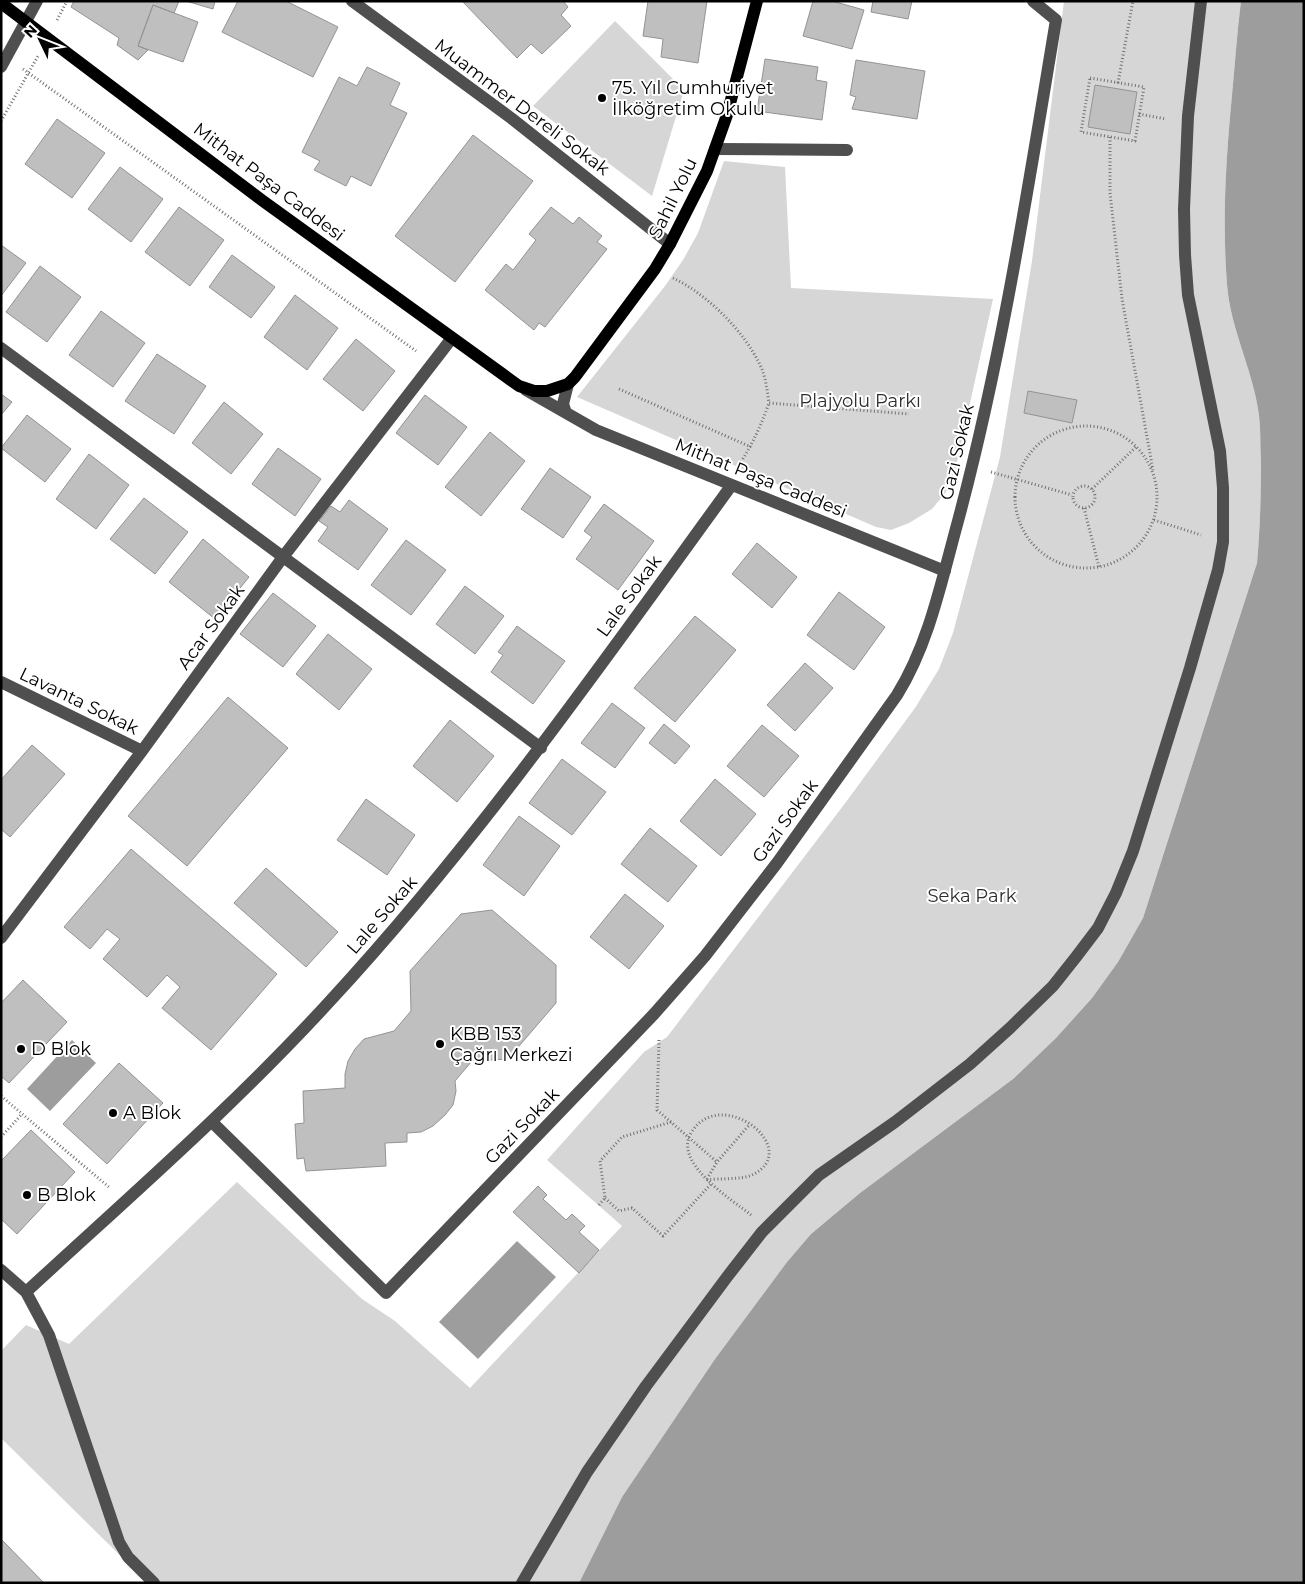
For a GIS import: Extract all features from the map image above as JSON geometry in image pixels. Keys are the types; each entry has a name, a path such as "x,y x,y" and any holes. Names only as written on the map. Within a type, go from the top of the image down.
{"main road":[{"name":"Sahil Yolu","path":"568,384 654,269 670,244 707,171 727,115 757,1"},
{"name":"Mithat Paşa Caddesi","path":"1,3 263,201 519,386 534,391 547,391 568,384"}],"street":[{"path":"4,63 37,1"},
{"name":"Muammer Dereli Sokak","path":"352,1 511,118 670,244"},
{"name":"Gazi Sokak","path":"212,1122 386,1293 660,1006 705,956 777,863 909,676 919,654 945,571 973,466 1014,272 1056,20 1033,1"},
{"path":"522,1583 587,1472 646,1386 727,1277 767,1228 794,1198 819,1175 895,1122 970,1064 1004,1034 1053,986 1098,928 1116,893 1134,851 1190,668 1218,570 1223,542 1223,488 1220,451 1188,295 1184,255 1188,123 1201,1"},
{"path":"715,149 847,150"},
{"name":"Acar Sokak","path":"1,938 142,751 283,557 452,338"},
{"path":"1,348 541,748"},
{"path":"566,413 563,404 568,384"},
{"name":"Mithat Paşa Caddesi","path":"519,386 596,430 945,571"},
{"name":"Lale Sokak","path":"26,1292 212,1122 331,1001 460,852 541,748 729,485"},
{"name":"Lavanta Sokak","path":"1,682 142,751"},
{"path":"1,1270 26,1292 49,1335 119,1542 128,1557 154,1583"}],"path":[{"path":"54,25 67,1"},
{"path":"1118,82 1134,1"},
{"path":"1,121 41,50"},
{"path":"4,63 29,74 432,363"},
{"path":"1090,78 1144,87 1139,114 1134,141 1081,132 1090,78"},
{"path":"1139,114 1188,123"},
{"path":"1110,137 1110,193 1122,299 1154,474 1158,496 1154,520 1143,540 1126,556 1106,566 1082,569 1059,564 1039,552 1023,534 1015,511 1014,486 1022,464 1036,444 1057,431 1081,425 1104,427 1126,437 1143,453 1154,474"},
{"path":"654,269 686,284 706,299 736,328 760,365 769,403 762,423 729,485"},
{"path":"619,389 750,447"},
{"path":"769,403 909,414"},
{"path":"1092,489 1136,447"},
{"path":"973,466 1072,496"},
{"path":"1082,485 1092,489 1095,495 1093,502 1084,508 1077,506 1072,499 1075,489 1082,485"},
{"path":"1084,508 1099,567"},
{"path":"1154,520 1223,542"},
{"path":"660,1006 657,1110 717,1162"},
{"path":"1,1096 111,1189"},
{"path":"1,1137 22,1114"},
{"path":"707,1180 743,1177 753,1174 769,1159 768,1143 750,1124 736,1117 722,1114 710,1117 696,1126 689,1137 687,1146 696,1169 707,1180 767,1228"},
{"path":"670,1122 622,1137 600,1161 605,1198 619,1211 632,1208 663,1236 712,1183"},
{"path":"707,1180 717,1162 750,1124"},
{"path":"599,1205 605,1198"}],"green space":[{"name":"Seka Park","path":"1064,1 1241,1 1228,142 1225,237 1227,284 1232,316 1251,377 1260,422 1261,487 1257,563 1143,918 1118,962 1092,998 1056,1038 1013,1079 860,1193 811,1234 787,1262 715,1359 622,1497 579,1583 148,1583 1,1438 1,1351 26,1325 69,1344 237,1182 362,1299 395,1321 470,1388 622,1226 547,1160 644,1052 667,1037 915,708 939,669 953,633 1000,457 1032,261"},
{"path":"615,21 684,90 652,196 533,106"},
{"name":"Plajyolu Parkı","path":"724,161 785,167 791,288 993,299 955,471 946,492 932,509 909,523 891,530 876,527 577,397 665,286 683,260 698,233"}],"shaded area":[{"path":"1241,1 1304,1 1304,1583 579,1583 622,1497 715,1359 787,1262 811,1234 860,1193 1013,1079 1056,1038 1092,998 1118,962 1143,918 1257,563 1261,487 1260,422 1251,377 1232,316 1227,284 1225,237 1228,142"},
{"path":"72,1040 96,1063 50,1111 27,1089"},
{"path":"517,1241 556,1277 478,1359 439,1322"}],"building":[{"path":"74,1 179,1 174,13 153,5 138,46 148,50 138,60 117,45 119,38 71,7"},
{"path":"186,1 215,1 213,9"},
{"path":"238,1 286,1 338,27 313,77 222,32"},
{"path":"462,1 563,1 568,7 561,15 571,26 542,54 531,44 517,58"},
{"path":"648,1 707,1 698,63 661,57 663,39 643,36"},
{"path":"813,1 832,1 864,10 852,49 803,36"},
{"path":"873,1 912,1 908,19 871,12"},
{"path":"153,5 198,22 183,62 138,46"},
{"path":"765,59 818,67 816,80 827,82 822,120 757,111"},
{"path":"856,60 925,71 917,119 852,109 856,97 850,95"},
{"path":"367,67 400,83 390,105 407,113 371,186 351,176 346,186 314,170 320,161 302,152 339,77 357,86"},
{"path":"1095,85 1137,92 1130,134 1088,127"},
{"path":"57,119 105,153 72,198 25,164"},
{"path":"473,135 533,181 455,282 395,236"},
{"path":"120,167 163,199 131,242 88,209"},
{"path":"179,207 224,240 190,286 145,252"},
{"path":"551,207 573,224 579,217 602,236 597,242 607,249 545,327 539,323 534,330 485,290 506,264 513,270 536,240 529,234"},
{"path":"1,245 26,263 1,296"},
{"path":"232,255 275,287 251,318 209,287"},
{"path":"40,266 81,297 47,342 6,312"},
{"path":"295,295 338,328 307,370 264,337"},
{"path":"101,311 145,343 113,387 69,355"},
{"path":"356,339 395,371 363,411 323,379"},
{"path":"157,354 206,386 174,434 125,401"},
{"path":"1028,391 1077,400 1072,423 1024,413"},
{"path":"1,394 12,402 1,415"},
{"path":"425,395 467,427 438,465 396,433"},
{"path":"224,402 263,434 231,474 192,443"},
{"path":"27,415 71,449 45,482 1,448"},
{"path":"490,432 525,461 481,516 445,487"},
{"path":"278,448 321,479 295,516 252,484"},
{"path":"89,454 129,485 96,529 56,499"},
{"path":"550,468 591,497 563,538 521,509"},
{"path":"144,498 188,532 155,574 110,539"},
{"path":"349,500 388,529 358,570 318,541 328,527 319,521 331,506 340,512"},
{"path":"604,504 654,541 618,590 576,559 592,537 584,531"},
{"path":"203,539 249,577 215,619 169,582"},
{"path":"406,540 446,570 411,615 371,585"},
{"path":"757,543 797,577 772,608 732,574"},
{"path":"465,586 504,616 475,654 436,624"},
{"path":"839,592 885,627 854,670 807,635"},
{"path":"273,593 316,626 283,667 240,634"},
{"path":"695,616 736,650 675,722 634,688"},
{"path":"517,626 565,661 533,704 491,672 503,655 498,652"},
{"path":"328,634 372,669 339,710 296,674"},
{"path":"805,663 833,688 795,731 767,705"},
{"path":"228,697 288,748 187,866 128,816"},
{"path":"612,703 645,728 615,768 581,743"},
{"path":"450,720 494,756 457,802 413,766"},
{"path":"664,724 690,746 675,764 649,743"},
{"path":"762,725 799,756 764,797 727,766"},
{"path":"32,745 65,774 10,837 1,829 1,780"},
{"path":"562,759 606,792 572,835 529,803"},
{"path":"715,779 756,814 721,856 680,821"},
{"path":"366,799 415,835 387,875 337,840"},
{"path":"519,816 560,846 524,896 483,865"},
{"path":"650,828 697,866 668,902 621,864"},
{"path":"131,849 277,974 211,1050 162,1008 180,987 167,975 147,997 103,959 120,939 107,929 90,949 64,927"},
{"path":"266,868 338,932 306,967 234,903"},
{"path":"625,894 664,926 629,969 590,937"},
{"name":"KBB 153 Çağrı Merkezi","path":"492,910 556,965 556,1003 508,1059 472,1061 455,1081 456,1091 453,1105 433,1126 421,1132 407,1133 407,1142 385,1143 386,1166 306,1171 304,1158 297,1159 295,1124 304,1123 303,1091 345,1088 345,1074 348,1061 355,1049 364,1039 394,1031 411,1011 410,971 461,914"},
{"name":"D Blok","path":"23,980 67,1022 9,1083 1,1076 1,1003"},
{"name":"A Blok","path":"119,1063 163,1103 107,1164 63,1124"},
{"name":"B Blok","path":"31,1130 75,1172 17,1234 1,1219 1,1161"},
{"path":"538,1186 547,1195 543,1199 566,1220 572,1214 585,1226 579,1232 599,1250 579,1273 513,1212"},
{"path":"1,1539 44,1583 1,1583"}],"place":[{"name":"75. Yıl Cumhuriyet İlköğretim Okulu","path":"602,98"},
{"name":"KBB 153 Çağrı Merkezi","path":"440,1044"},
{"name":"D Blok","path":"21,1049"},
{"name":"A Blok","path":"113,1113"},
{"name":"B Blok","path":"27,1195"}]}
